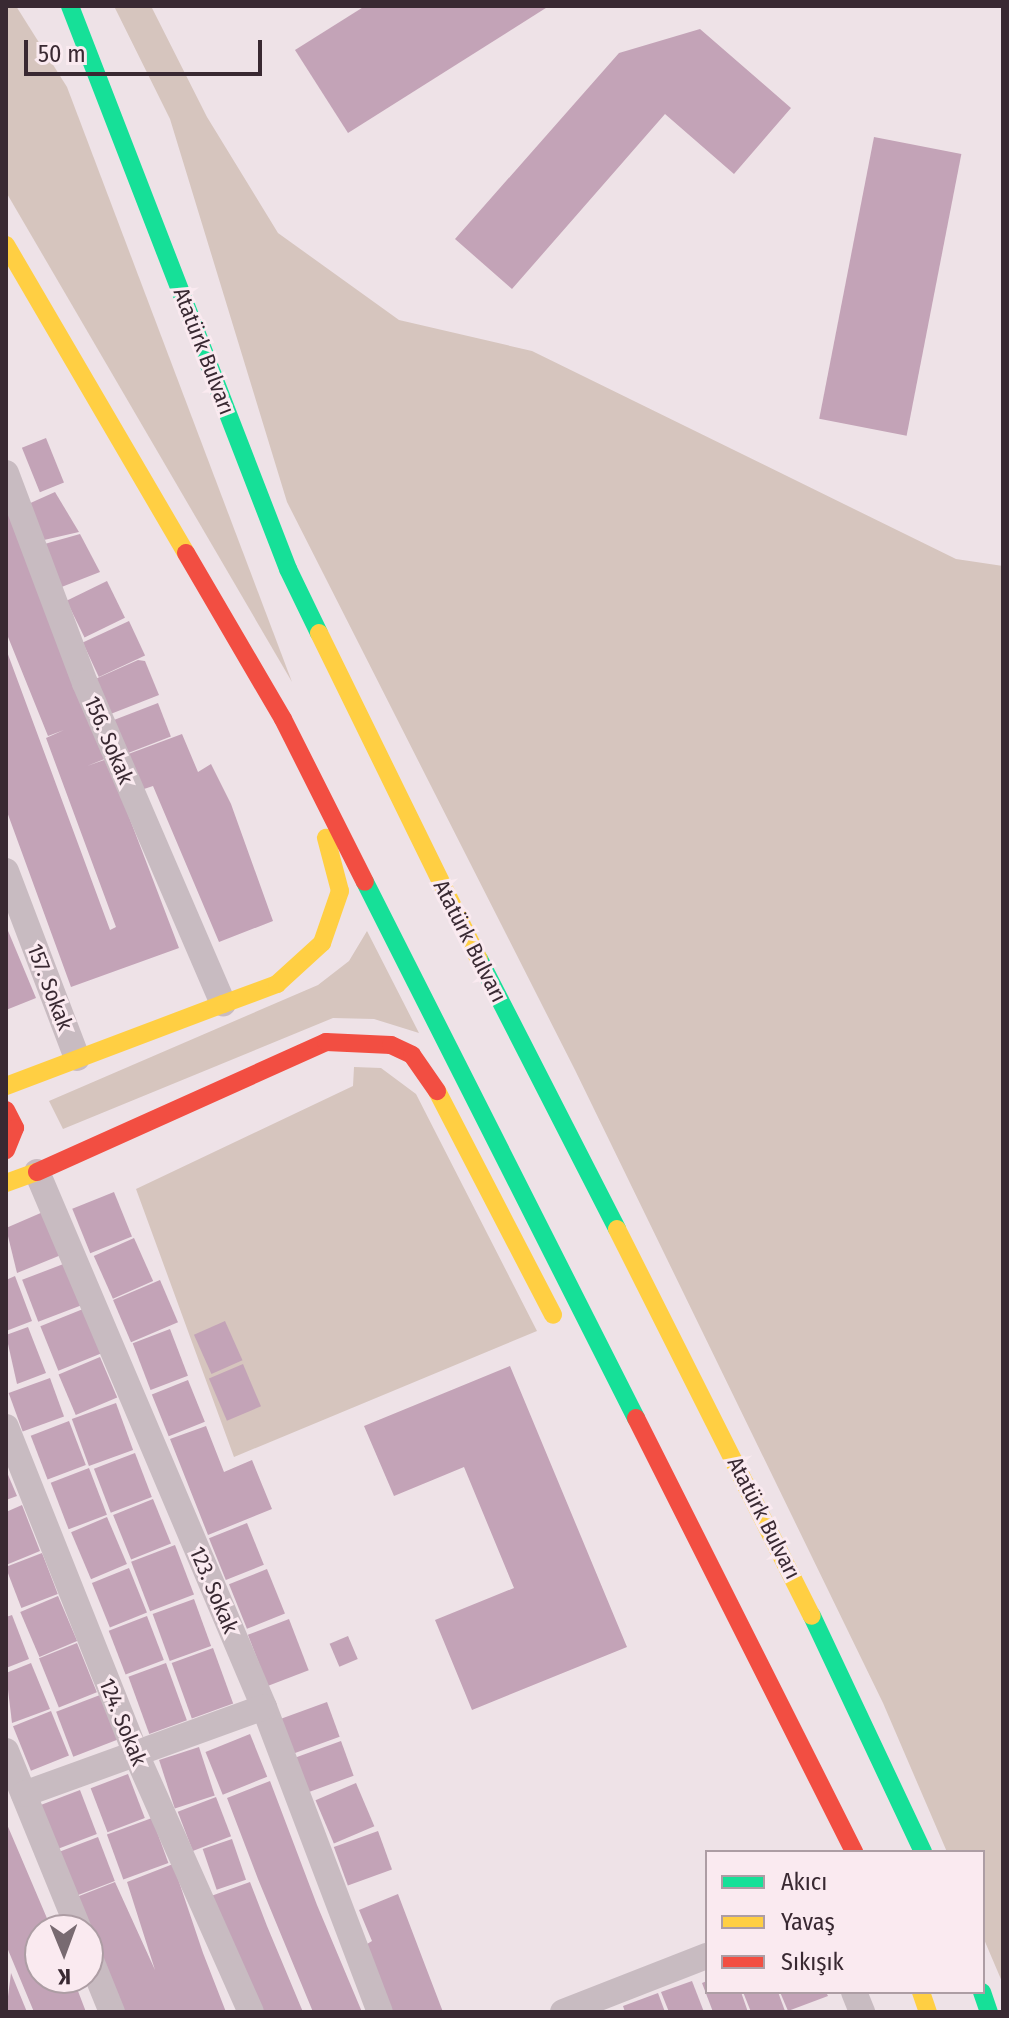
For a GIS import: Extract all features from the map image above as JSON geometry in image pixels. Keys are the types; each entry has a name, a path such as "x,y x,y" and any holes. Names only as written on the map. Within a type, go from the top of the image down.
{"main road":[{"name":"Atatürk Bulvarı","path":"70,6 288,569 464,930 782,1552 922,1850"},
{"path":"82,95 137,173"},
{"path":"6,245 283,719 853,1850"},
{"path":"6,1086 223,1004 297,970 334,921 340,891 327,841 283,719"},
{"path":"6,1183 37,1172 326,1042 391,1045 412,1055 428,1075 559,1328"},
{"path":"6,1110 15,1128 6,1150"},
{"path":"726,1643 775,1694"}],"street":[{"name":"156. Sokak","path":"6,473 85,683 223,1004"},
{"name":"157. Sokak","path":"6,871 77,1058"},
{"name":"123. Sokak","path":"37,1172 264,1707 380,2012"},
{"name":"124. Sokak","path":"6,1427 136,1754 251,2012"},
{"path":"24,1794 264,1707"},
{"path":"6,1751 73,1914"},
{"path":"563,2012 705,1957"},
{"path":"104,1992 112,2012"}],"shaded area":[{"path":"6,6 16,6 67,87 292,682 6,192"},
{"path":"114,6 151,6 207,117 278,233 399,320 532,351 956,559 1003,566 1003,1984 985,1942 985,1850 946,1850 883,1703 575,1070 287,502 170,119"},
{"path":"367,931 419,1033 374,1019 333,1018 63,1129 49,1101 318,985 349,961"},
{"path":"354,1067 381,1068 416,1094 537,1331 234,1457 136,1189 353,1086"}],"building":[{"path":"365,6 549,6 348,133 295,50"},
{"path":"700,29 791,108 734,174 665,114 512,289 455,239 619,53"},
{"path":"874,137 961,154 907,436 819,419"},
{"path":"46,438 64,483 40,492 22,448"},
{"path":"55,492 79,532 44,540 26,505"},
{"path":"6,496 107,758 87,766 107,759 179,948 71,987 6,809 6,649 110,930 116,927 46,738 64,730 48,736 6,632"},
{"path":"80,534 100,572 59,588 41,545"},
{"path":"107,581 125,618 85,638 67,601"},
{"path":"129,621 145,655 99,677 83,643"},
{"path":"138,660 145,661 159,695 108,715 93,680"},
{"path":"158,703 171,737 124,755 111,721"},
{"path":"182,734 198,772 211,764 231,804 273,921 219,942 153,786 138,791 123,756"},
{"path":"6,926 36,998 6,1010"},
{"path":"114,1192 132,1237 90,1253 72,1209"},
{"path":"43,1212 61,1255 17,1273 6,1228"},
{"path":"134,1238 153,1281 113,1299 94,1256"},
{"path":"66,1263 82,1305 38,1322 22,1280"},
{"path":"15,1276 32,1321 6,1331 6,1280"},
{"path":"160,1280 178,1322 131,1342 113,1300"},
{"path":"83,1309 101,1354 58,1371 40,1326"},
{"path":"225,1321 242,1360 211,1374 194,1335"},
{"path":"28,1327 46,1373 17,1384 6,1335"},
{"path":"170,1329 188,1376 151,1390 133,1343"},
{"path":"100,1357 117,1398 76,1415 59,1375"},
{"path":"243,1364 261,1406 227,1421 209,1378"},
{"path":"510,1366 627,1647 472,1710 435,1620 514,1588 464,1467 394,1496 364,1426"},
{"path":"50,1378 64,1417 23,1432 9,1393"},
{"path":"188,1380 205,1422 169,1436 152,1395"},
{"path":"116,1403 133,1450 89,1466 72,1419"},
{"path":"69,1421 86,1465 48,1480 31,1436"},
{"path":"206,1426 224,1472 252,1460 272,1509 208,1535 170,1439"},
{"path":"135,1453 152,1497 111,1513 94,1469"},
{"path":"89,1468 107,1515 69,1529 51,1483"},
{"path":"6,1470 17,1496 6,1500"},
{"path":"153,1499 171,1544 131,1560 113,1515"},
{"path":"22,1505 40,1551 6,1565 6,1512"},
{"path":"107,1517 127,1564 91,1579 71,1532"},
{"path":"247,1523 264,1565 226,1580 209,1538"},
{"path":"175,1545 194,1594 150,1611 131,1562"},
{"path":"42,1553 58,1594 21,1608 6,1567"},
{"path":"129,1568 147,1613 110,1627 92,1583"},
{"path":"267,1569 285,1614 247,1629 229,1584"},
{"path":"58,1596 77,1641 39,1657 20,1612"},
{"path":"194,1599 211,1646 170,1661 153,1614"},
{"path":"12,1615 29,1659 6,1668 6,1617"},
{"path":"147,1616 164,1660 126,1675 109,1631"},
{"path":"289,1619 309,1670 268,1686 248,1635"},
{"path":"348,1636 358,1659 339,1667 330,1644"},
{"path":"77,1643 97,1692 59,1707 39,1658"},
{"path":"213,1648 233,1703 192,1718 172,1663"},
{"path":"31,1663 50,1709 12,1723 6,1673"},
{"path":"166,1663 187,1720 149,1734 128,1677"},
{"path":"100,1695 117,1740 73,1757 56,1712"},
{"path":"327,1702 340,1737 289,1755 276,1720"},
{"path":"51,1711 69,1756 31,1771 13,1726"},
{"path":"250,1734 267,1777 223,1795 205,1752"},
{"path":"341,1741 354,1776 308,1793 295,1758"},
{"path":"199,1747 215,1796 175,1808 159,1760"},
{"path":"128,1774 145,1818 108,1832 91,1788"},
{"path":"270,1781 362,2012 313,2012 258,1879 227,1798"},
{"path":"356,1783 374,1826 334,1843 315,1800"},
{"path":"80,1790 97,1834 58,1849 41,1805"},
{"path":"216,1797 231,1836 193,1851 178,1812"},
{"path":"152,1818 168,1863 123,1880 107,1834"},
{"path":"6,1822 45,1914 24,1914 24,1988 6,1945"},
{"path":"378,1831 392,1870 348,1886 334,1847"},
{"path":"98,1837 115,1881 76,1896 59,1852"},
{"path":"232,1839 246,1880 217,1890 203,1849"},
{"path":"173,1864 226,2012 122,2012 104,1969 104,1914 81,1914 74,1898 115,1882 155,1970 127,1882"},
{"path":"250,1882 303,2012 260,2012 211,1896"},
{"path":"398,1894 443,2012 387,2012 362,1947 372,1941 359,1910"},
{"path":"11,1973 27,2012 6,2012"},
{"path":"692,1981 704,2012 669,2012 661,1992"},
{"path":"658,1993 665,2012 625,2012 623,2006"},
{"path":"26,1994 79,1994 86,2012 34,2012"},
{"path":"706,1994 742,1994 748,2012 713,2012"},
{"path":"744,1994 779,1994 785,2011 751,2012"},
{"path":"781,1994 828,1996 788,2011"}],"traffic: fast":[{"path":"70,6 288,569 319,633"},
{"path":"365,882 636,1418"},
{"path":"479,959 617,1229"},
{"path":"812,1616 922,1850"},
{"path":"983,1994 989,2012"}],"traffic: slow":[{"path":"6,245 186,553"},
{"path":"319,633 479,959"},
{"path":"223,1004 277,984 322,943 340,891 326,838"},
{"path":"6,1086 223,1004"},
{"path":"437,1091 553,1315"},
{"path":"6,1183 37,1172"},
{"path":"617,1229 812,1616"},
{"path":"922,1994 928,2012"}],"traffic: jam":[{"path":"186,553 283,719 365,882"},
{"path":"37,1172 326,1042 391,1045 412,1055 437,1091"},
{"path":"6,1110 15,1128 6,1150"},
{"path":"636,1418 853,1850"}]}
